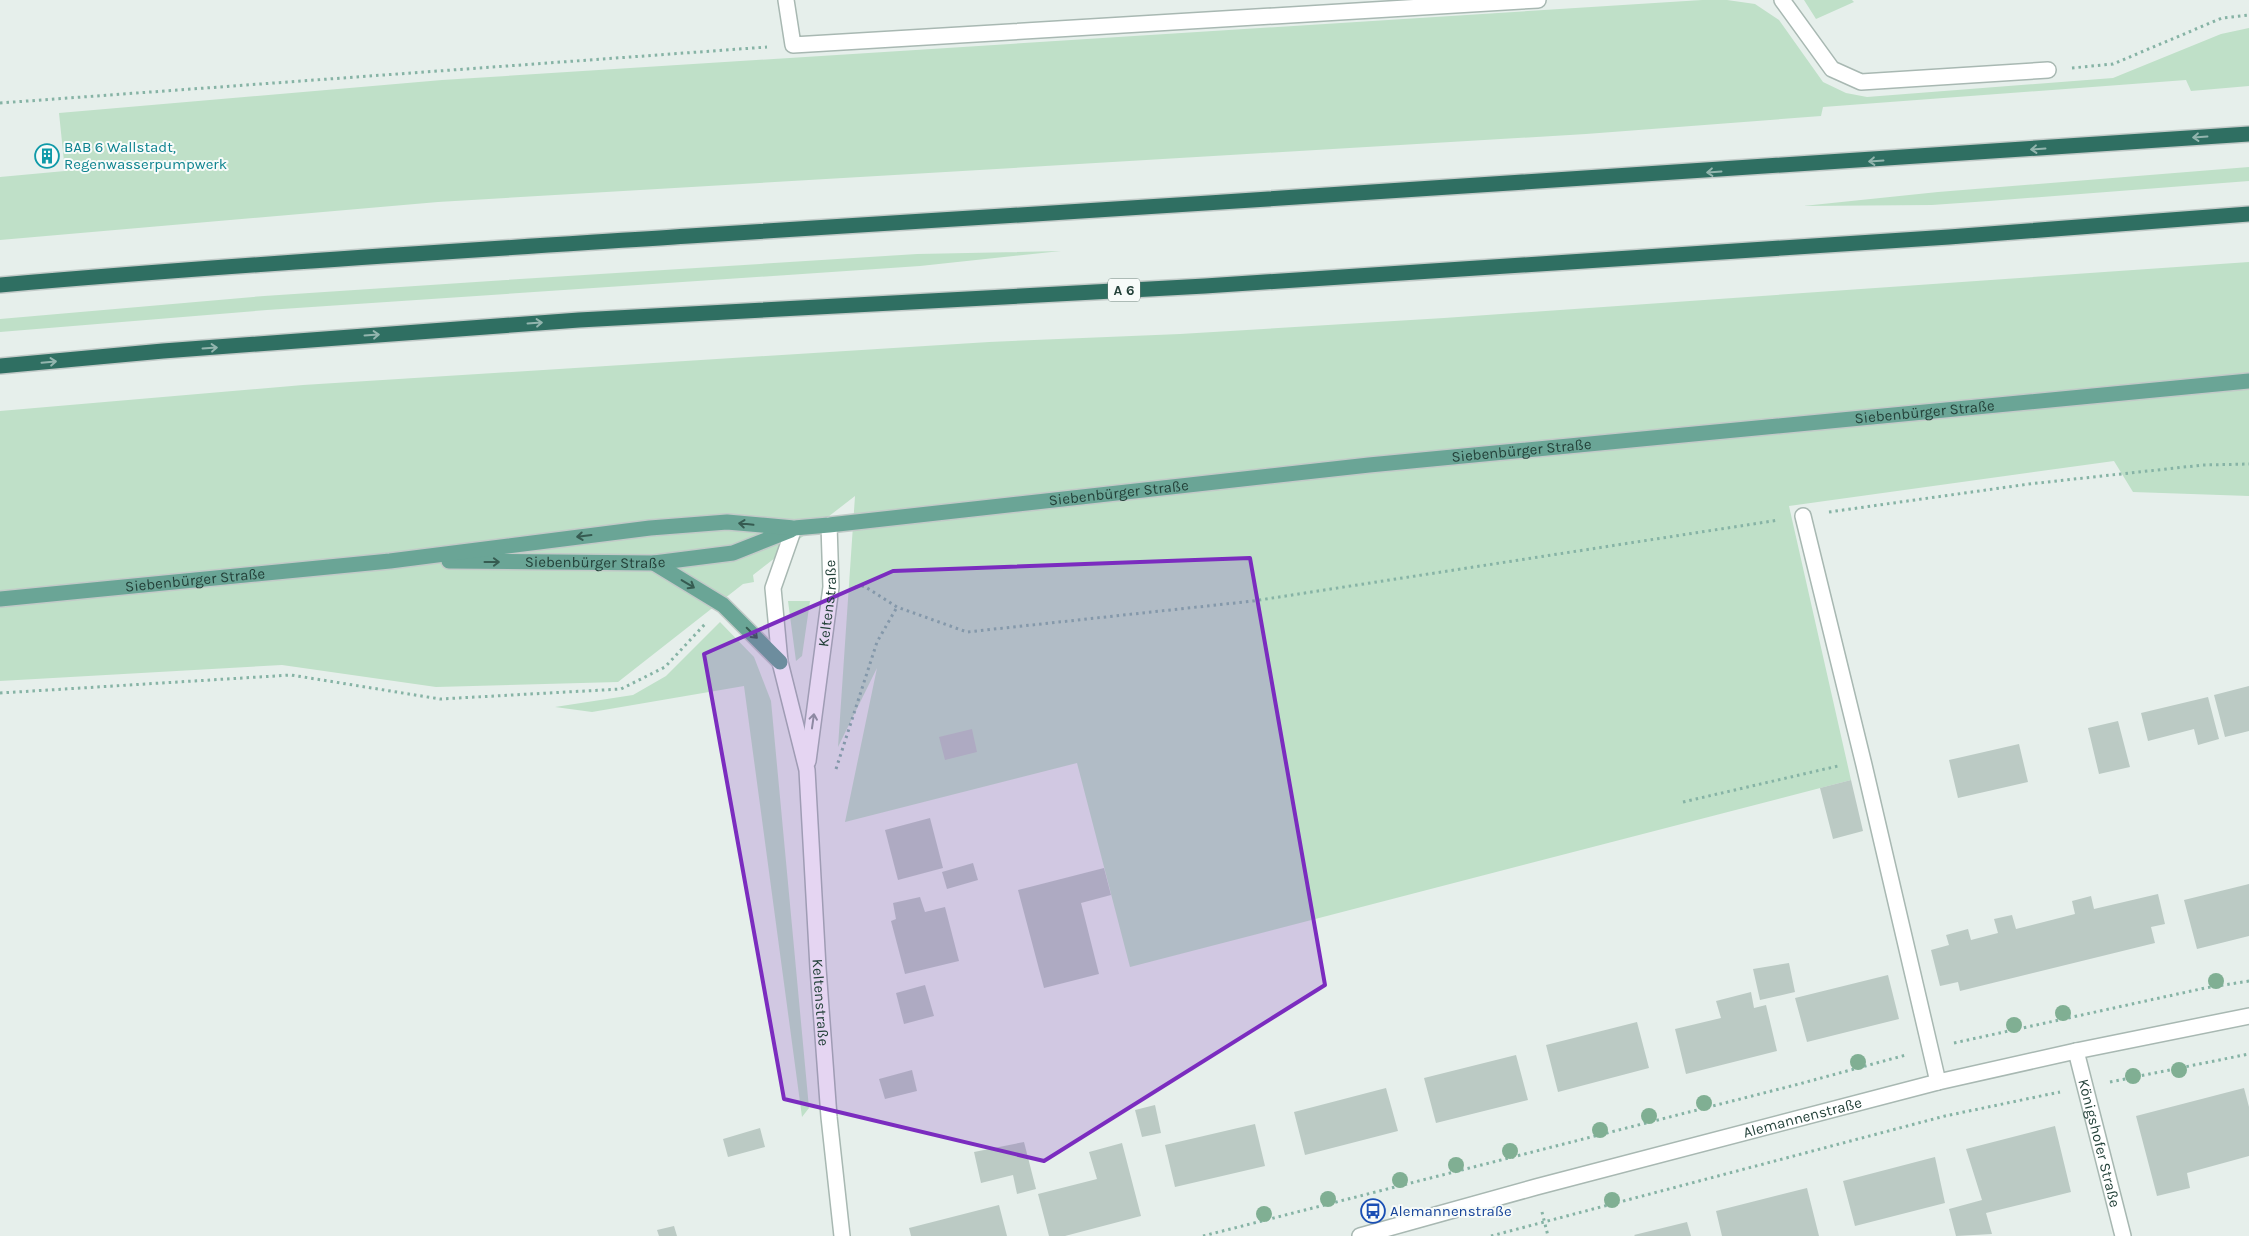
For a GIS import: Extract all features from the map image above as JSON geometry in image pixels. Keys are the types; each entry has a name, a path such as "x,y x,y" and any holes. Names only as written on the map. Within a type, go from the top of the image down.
{"highway":[{"path":"0,285 180,270 1035,213 1496,186 2249,134"},
{"name":"A 6","path":"0,366 163,351 579,320 1295,280 1929,239 2249,214"}],"main road":[{"name":"Siebenbürger Straße","path":"0,599 390,561 650,528 727,522 794,528 829,525 1370,464 2249,381"},
{"name":"Siebenbürger Straße","path":"390,561 654,563 733,553 794,528"},
{"path":"654,563 723,605 780,662"}],"street":[{"path":"786,0 793,45 1538,0"},
{"path":"1782,0 1832,69 1861,82 2048,70"},
{"path":"1803,516 1938,1082"},
{"name":"Keltenstraße","path":"807,770 832,587 829,525"},
{"name":"Keltenstraße","path":"794,528 774,588 780,662 807,770 818,968 842,1236"},
{"name":"Alemannenstraße","path":"1360,1236 1536,1187 1938,1082 2076,1051 2249,1016"},
{"name":"Königshofer Straße","path":"2076,1051 2123,1236"}],"path":[{"path":"2048,70 2113,64 2222,18 2249,15"},
{"path":"0,104 793,45"},
{"path":"832,587 864,586 897,607 967,632 1252,601 1803,516 2029,484 2203,465 2249,464"},
{"path":"0,693 291,674 440,700 621,689 665,667 723,605"},
{"path":"836,770 877,642 897,607"},
{"path":"1683,802 1840,765"},
{"path":"1203,1236 1798,1084 1931,1048 2205,988 2249,981"},
{"path":"1491,1236 1945,1116 2249,1054"},
{"path":"1544,1222 1548,1236"}],"highlighted area":[{"path":"1250,558 1325,985 1044,1161 784,1099 704,654 893,571"}],"green space":[{"path":"1702,0 1727,0 1755,4 1779,20 1823,82 1846,93 1867,97 2113,78 2221,34 2249,28 2249,86 2191,91 2186,80 1823,107 1821,116 1586,134 438,202 0,240 0,177 65,171 59,113 442,80"},
{"path":"1804,0 1852,0 1854,2 1816,19"},
{"path":"2249,167 2249,181 1932,205 1803,206 1938,192"},
{"path":"1061,251 920,266 267,310 0,332 0,319 264,296 917,254"},
{"path":"2249,262 2249,496 2133,492 2114,461 1789,506 1851,780 1130,967 1077,763 845,822 877,668 838,747 855,496 753,575 754,582 743,584 618,682 436,687 282,665 0,681 0,411 303,385 989,342 1180,334 1444,318"},
{"path":"788,601 810,601 802,656 796,661"},
{"path":"720,622 754,657 771,701 809,1108 802,1117 744,686 592,712 555,707 633,695 666,676"}],"building":[{"name":"BAB 6 Wallstadt, Regenwasserpumpwerk","path":"50,147 52,164 43,165 42,148"},
{"path":"2249,686 2249,731 2225,737 2214,695"},
{"path":"2208,697 2219,739 2198,745 2194,729 2148,741 2141,713"},
{"path":"2118,721 2130,767 2099,774 2088,728"},
{"path":"972,729 977,752 945,760 939,737"},
{"path":"2019,744 2028,782 1958,798 1949,760"},
{"path":"1851,780 1863,831 1833,839 1820,788"},
{"path":"930,818 943,868 898,880 885,830"},
{"path":"973,863 978,880 947,889 942,872"},
{"path":"1104,868 1111,895 1081,903 1099,974 1044,988 1018,890"},
{"path":"2249,884 2249,936 2197,949 2184,900"},
{"path":"2158,894 2165,924 2151,927 2155,943 1960,991 1958,982 1940,986 1931,950 1949,945 1946,935 1968,929 1971,940 1998,933 1994,919 2012,915 2016,929 2075,914 2072,901 2091,896 2094,909"},
{"path":"920,897 925,912 945,907 959,961 905,974 891,921 896,919 893,903"},
{"path":"1789,963 1795,992 1760,1000 1753,969"},
{"path":"1888,975 1899,1019 1807,1042 1795,998"},
{"path":"925,985 934,1016 904,1024 896,993"},
{"path":"1751,992 1754,1008 1766,1005 1777,1051 1686,1074 1675,1029 1721,1018 1716,1001"},
{"path":"1637,1022 1649,1068 1558,1092 1546,1045"},
{"path":"1516,1055 1528,1100 1436,1123 1424,1078"},
{"path":"912,1070 917,1091 885,1099 879,1079"},
{"path":"1386,1088 1398,1131 1305,1155 1294,1112"},
{"path":"2244,1088 2249,1107 2249,1156 2187,1173 2190,1188 2157,1196 2136,1116"},
{"path":"1155,1105 1161,1133 1142,1137 1135,1110"},
{"path":"1255,1124 1265,1166 1175,1187 1165,1145"},
{"path":"2055,1126 2071,1192 1986,1213 1992,1234 1956,1236 1949,1209 1982,1200 1966,1149"},
{"path":"760,1128 765,1147 728,1157 723,1139"},
{"path":"1024,1142 1036,1189 1017,1194 1013,1175 981,1183 974,1152"},
{"path":"1122,1143 1141,1216 1065,1236 1049,1236 1038,1194 1097,1179 1089,1152"},
{"path":"1935,1157 1945,1203 1855,1226 1843,1181"},
{"path":"1807,1188 1819,1236 1722,1236 1716,1211"},
{"path":"999,1205 1007,1236 911,1236 909,1228"},
{"path":"1687,1222 1691,1236 1634,1235"},
{"path":"674,1226 677,1236 659,1236 657,1230"}],"place":[{"name":"BAB 6 Wallstadt, Regenwasserpumpwerk","path":"47,156"},
{"name":"Alemannenstraße","path":"1373,1211"}]}
